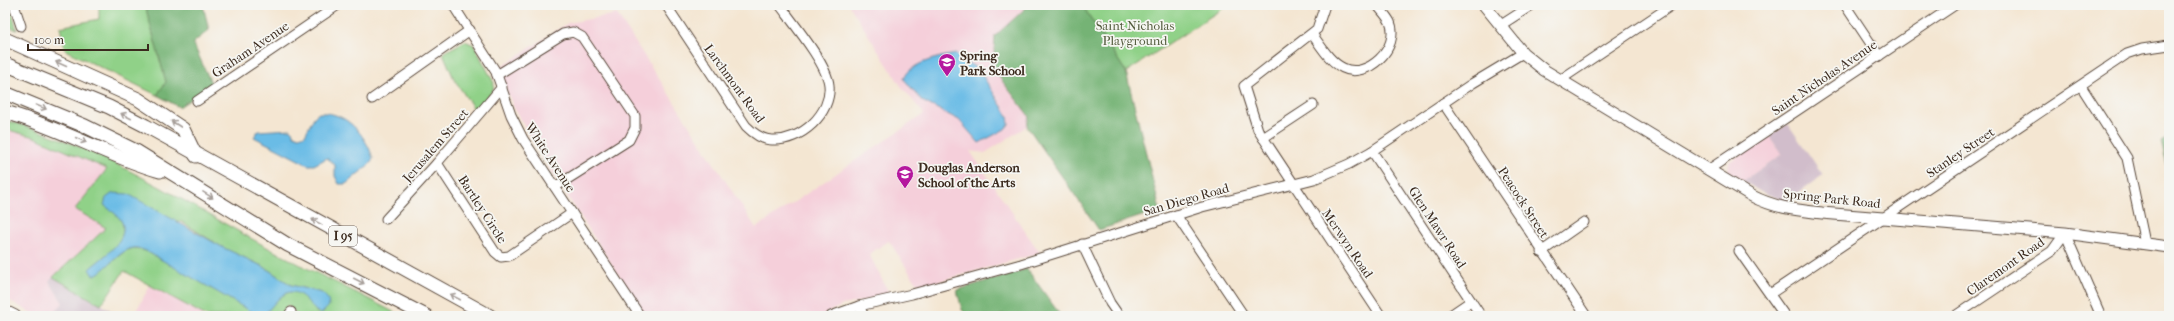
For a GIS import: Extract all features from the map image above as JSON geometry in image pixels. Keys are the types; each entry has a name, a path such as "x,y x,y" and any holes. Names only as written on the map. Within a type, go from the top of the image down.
{"highway":[{"path":"5,39 138,100 183,129 196,156"},
{"name":"I 95","path":"5,64 108,107 490,316"},
{"name":"I 95","path":"5,93 91,129 136,151 288,245 426,316"},
{"path":"5,112 63,132 131,163 175,175"}],"main road":[{"name":"Spring Park Road","path":"1484,5 1523,53 1544,70 1760,200 1785,209 2065,233 2169,247"},
{"path":"5,311 14,316"}],"street":[{"path":"14,5 21,26"},
{"name":"Graham Avenue","path":"197,101 338,5"},
{"name":"White Avenue","path":"453,5 497,75 517,128 640,316"},
{"name":"Larchmont Road","path":"666,5 752,132 762,138 772,140 790,138 803,131 822,114 828,100 829,84 821,64 780,5"},
{"path":"1321,5 1326,5 1320,23 1312,34 1333,62 1344,69 1364,69 1378,61 1388,50 1392,33 1390,22 1377,5"},
{"path":"1501,25 1532,5"},
{"path":"1560,80 1672,5"},
{"path":"1845,5 1879,56"},
{"name":"Saint Nicholas Avenue","path":"1708,170 1955,5"},
{"path":"372,99 470,30"},
{"path":"497,75 563,34 573,32 582,37 635,116 635,128 629,140 555,187"},
{"name":"Merwyn Road","path":"1312,34 1244,86 1258,130 1381,316"},
{"name":"Stanley Street","path":"1770,294 2134,51 2169,45"},
{"name":"San Diego Road","path":"831,316 859,306 912,294 1021,264 1176,215 1293,184 1334,171 1372,151 1473,83 1523,53"},
{"path":"2081,86 2127,158 2145,243"},
{"name":"Jerusalem Street","path":"386,219 437,163 502,87"},
{"name":"Peacock Street","path":"1443,103 1541,252 1585,314"},
{"path":"1263,138 1313,105"},
{"name":"Glen Mawr Road","path":"1372,151 1481,316"},
{"name":"Bartley Circle","path":"437,163 495,252 501,257 509,256 572,213"},
{"path":"1176,215 1244,316"},
{"path":"1541,252 1584,222"},
{"path":"2065,233 2101,316"},
{"name":"Claremont Road","path":"1955,316 2052,251 2065,233"},
{"path":"1082,244 1110,303 1119,316"},
{"path":"1739,251 1785,316"},
{"path":"1449,316 1471,301"},
{"path":"859,306 864,316"}],"shaded area":[{"name":"Douglas Anderson School of the Arts","path":"849,5 1029,5 995,36 993,69 1029,116 1027,126 985,153 970,151 1040,253 919,287 889,241 869,254 890,295 843,305 820,316 645,316 535,146 513,106 498,69 568,23 617,14 756,228 924,114 901,86"},
{"path":"1788,124 1823,175 1786,201 1761,192 1743,181 1782,154 1769,136"},
{"path":"5,129 34,137 107,169 106,228 49,281 63,303 50,316 37,316 5,298"},
{"path":"1769,136 1782,154 1743,181 1733,176 1728,170 1729,162"},
{"path":"53,277 114,312 111,316 50,316 63,303 49,281"},
{"path":"150,286 205,315 206,316 133,316"}],"green space":[{"path":"5,5 10,5 17,30 5,25"},
{"path":"99,5 145,5 166,82 157,95 65,50 60,27 99,19"},
{"path":"145,5 203,5 209,30 193,43 212,85 179,107 157,95 166,82"},
{"path":"1029,5 1082,5 1126,72 1160,210 1099,230 1027,126 1029,116 993,69 995,36"},
{"name":"Saint Nicholas Playground","path":"1082,5 1228,5 1126,72"},
{"path":"465,41 474,45 494,83 493,90 476,112 454,79 443,53"},
{"path":"5,120 41,131 110,161 241,233 401,316 298,316 288,305 280,316 206,316 124,271 101,305 53,277 106,228 75,209 107,169 34,137 5,129","holes":["104,205 182,222 222,247 264,267 291,285 322,293 317,313 310,302 303,295 290,292 280,297 264,315 146,251 134,248 125,251 98,273 89,269 111,250 123,232 123,226 120,220"]},
{"path":"2169,137 2169,172 2161,142"},
{"path":"1027,269 1061,316 1005,316 1004,314 997,316 968,316 962,310 957,290"}],"water":[{"path":"956,54 979,70 1008,116 1009,124 1005,129 979,143 959,120 922,101 904,79 912,68 919,64"},
{"path":"319,113 329,113 346,120 360,133 373,158 371,163 346,184 339,184 335,176 335,165 327,158 314,165 308,165 254,137 258,131 291,129 294,135 299,137 305,135 314,117"},
{"path":"113,193 128,194 222,247 264,267 291,285 322,293 328,299 329,306 321,314 315,310 303,297 296,293 290,292 280,297 264,315 257,315 146,251 137,248 129,249 124,252 103,270 93,276 89,269 111,250 123,232 123,226 120,220 104,205 106,198"}],"place":[{"name":"Spring Park School","path":"947,77"},
{"name":"Douglas Anderson School of the Arts","path":"905,189"}]}
